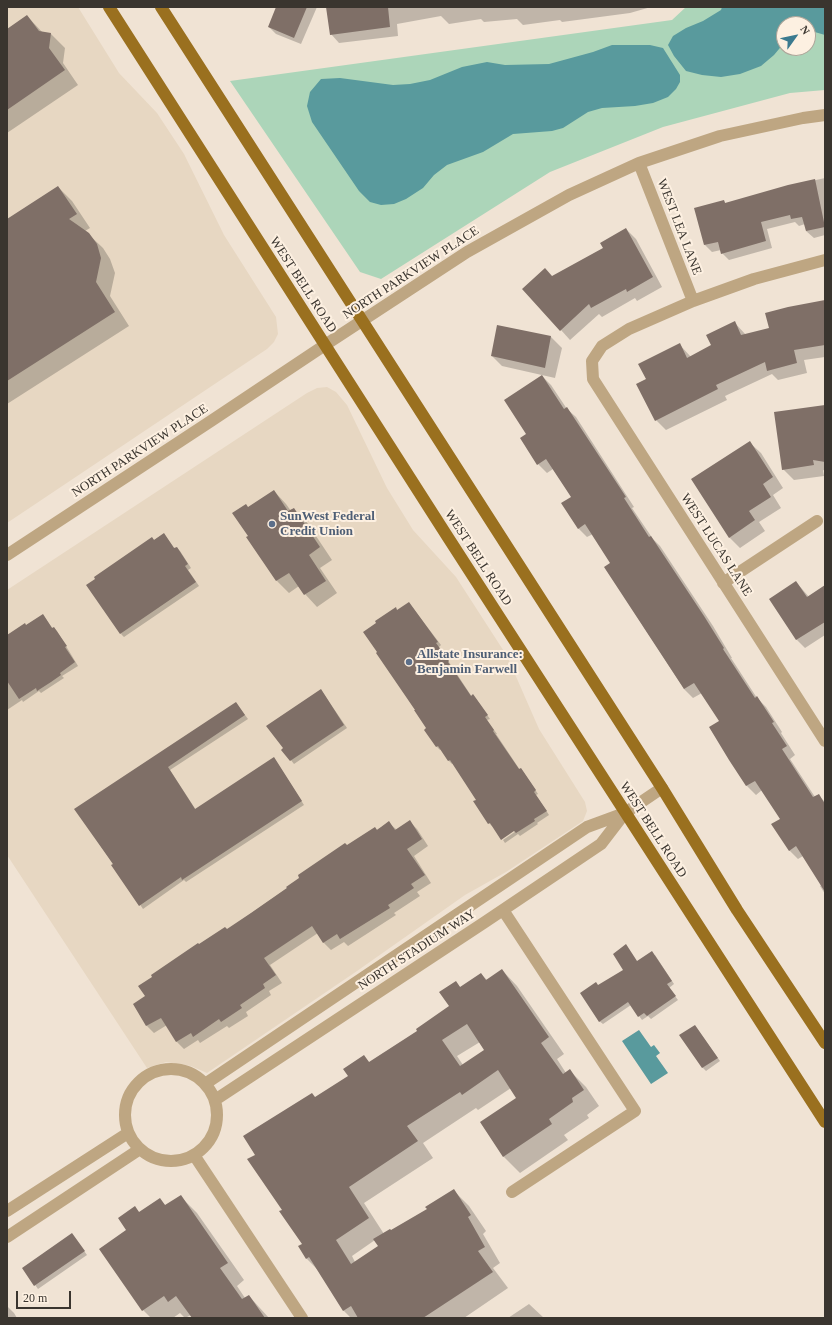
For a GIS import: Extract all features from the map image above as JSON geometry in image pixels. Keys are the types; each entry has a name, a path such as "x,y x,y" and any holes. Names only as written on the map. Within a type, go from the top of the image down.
{"main road":[{"name":"WEST BELL ROAD","path":"109,7 625,813 825,1122"},
{"path":"161,7 662,788 737,910 825,1043"}],"street":[{"name":"NORTH PARKVIEW PLACE","path":"7,555 467,252 569,195 639,163 720,136 825,114"},
{"name":"WEST LEA LANE","path":"639,163 693,301"},
{"path":"693,301 754,279 825,260"},
{"name":"WEST LUCAS LANE","path":"693,301 624,332 602,346 592,361 593,379 825,741"},
{"path":"723,583 817,521"},
{"name":"NORTH STADIUM WAY","path":"205,1084 587,827 625,813 662,788"},
{"name":"NORTH STADIUM WAY","path":"215,1100 601,844 625,813"},
{"path":"503,910 635,1111 512,1192"},
{"path":"174,1069 191,1074 205,1084 215,1100 217,1114 215,1129 208,1143 194,1155 183,1160 167,1161 153,1158 133,1142 128,1132 125,1118 126,1104 132,1090 141,1080 151,1073 174,1069"},
{"path":"7,1211 128,1132"},
{"path":"7,1237 140,1149"},
{"path":"194,1155 302,1318"}],"shaded area":[{"path":"7,7 78,7 119,73 157,113 184,154 224,235 276,317 278,334 274,342 267,349 7,523"},
{"path":"327,387 336,392 347,405 387,488 413,530 456,577 507,656 539,729 585,802 587,811 583,821 506,872 465,895 357,971 207,1073 191,1066 166,1062 147,1068 7,855 7,590 307,393 317,388"}],"green space":[{"path":"686,7 825,7 825,90 790,93 663,127 550,172 381,279 360,272 230,81 672,20"}],"water":[{"path":"722,7 825,7 825,35 816,32 816,16 776,16 776,53 761,66 740,74 721,77 702,75 686,71 674,56 668,45 673,36 721,10"},
{"path":"612,45 650,45 663,48 680,75 680,82 676,89 668,97 653,103 635,106 602,108 588,112 563,128 552,131 513,134 483,152 447,165 434,175 423,188 406,199 394,204 381,205 370,202 359,191 312,122 307,106 310,92 321,79 340,78 393,85 410,84 430,80 462,67 487,62 505,65 549,64 593,52"},
{"path":"639,1030 651,1047 654,1045 660,1053 656,1056 668,1073 651,1084 622,1041"}],"building":[{"path":"276,7 307,7 294,38 268,27"},
{"path":"326,7 388,7 390,27 330,35"},
{"path":"27,15 39,31 51,33 49,48 65,70 7,110 7,29"},
{"path":"815,179 825,227 806,231 802,217 791,219 790,215 761,222 766,241 721,254 718,242 704,245 694,208 724,200 725,203"},
{"path":"58,186 77,214 69,219 89,233 97,244 101,258 96,282 115,312 7,381 7,219"},
{"path":"626,228 653,277 627,292 626,289 591,308 589,304 560,331 522,289 545,268 552,276 603,248 600,243"},
{"path":"825,300 825,345 794,350 797,363 767,371 765,362 716,385 718,389 655,421 636,384 646,379 638,364 680,343 687,358 711,345 706,335 735,321 741,335 769,328 765,313"},
{"path":"497,325 551,336 545,368 491,356"},
{"path":"542,375 564,409 567,407 626,497 624,498 649,537 651,536 704,616 724,648 723,649 755,698 757,696 774,722 772,723 787,746 782,749 813,797 819,794 825,804 825,892 796,846 789,851 771,824 780,819 755,781 746,786 729,760 709,727 719,721 694,683 684,689 604,567 610,563 585,524 578,529 561,503 571,497 546,459 537,465 520,438 526,434 504,400"},
{"path":"825,405 825,462 813,460 814,465 782,470 774,412"},
{"path":"750,441 773,477 763,484 771,497 749,511 755,520 729,538 691,479"},
{"name":"SunWest Federal Credit Union","path":"274,490 288,511 294,508 320,547 309,555 326,581 304,595 289,573 276,581 246,537 248,536 232,513 246,504 248,507"},
{"path":"164,533 174,548 177,547 188,564 185,566 196,582 120,634 86,585 95,579 94,577 152,537 154,540"},
{"path":"796,581 807,597 825,585 825,622 796,640 769,599"},
{"path":"409,602 438,642 436,643 471,696 473,694 488,715 485,717 494,730 493,731 519,769 521,768 536,790 534,792 547,811 534,819 535,821 516,833 514,831 501,840 490,823 488,824 473,801 476,800 450,760 448,761 438,746 436,747 424,730 426,728 415,710 363,632 376,623 375,621 396,607 397,610"},
{"path":"43,614 67,646 65,647 75,662 51,682 37,691 36,688 19,699 7,681 7,635 25,623 26,625"},
{"path":"321,689 344,725 290,761 281,750 283,748 266,726"},
{"path":"236,702 245,715 168,767 195,809 274,757 302,801 182,880 181,877 139,906 111,865 113,864 74,809"},
{"path":"410,820 422,839 407,849 425,875 411,884 414,888 388,905 390,908 340,939 337,934 323,943 312,926 264,958 276,975 263,984 265,988 240,1005 242,1008 221,1022 219,1019 193,1037 191,1033 176,1042 161,1018 146,1026 133,1004 145,996 138,986 152,977 151,975 198,943 199,944 225,927 227,929 251,913 287,888 286,887 299,878 298,875 345,843 347,845 375,827 377,830 389,821 395,830"},
{"path":"626,944 637,961 652,951 672,981 667,984 676,996 647,1016 644,1013 638,1017 628,1002 599,1022 580,993 596,982 598,985 623,970 613,954"},
{"path":"502,969 549,1037 541,1043 563,1074 570,1069 584,1090 572,1098 573,1102 549,1119 552,1124 503,1157 480,1122 516,1098 498,1070 462,1095 460,1092 407,1126 418,1141 349,1187 369,1218 336,1240 351,1264 378,1246 373,1239 427,1209 425,1207 454,1189 471,1215 468,1217 485,1247 478,1251 493,1272 423,1318 358,1318 351,1306 343,1311 309,1257 306,1259 298,1246 302,1244 279,1211 282,1210 247,1159 255,1155 243,1136 312,1093 315,1097 348,1076 343,1069 364,1055 369,1062 417,1031 416,1029 449,1006 439,992 456,981 460,987 481,973 486,980","holes":["467,1024 484,1050 460,1066 442,1040"]},
{"path":"695,1025 718,1058 702,1068 679,1035"},
{"path":"181,1195 228,1263 220,1268 242,1299 249,1295 265,1318 192,1318 176,1296 168,1302 164,1296 142,1311 99,1249 126,1230 118,1218 135,1206 139,1212 160,1198 165,1205"},
{"path":"72,1233 85,1251 34,1286 22,1268"}],"place":[{"name":"SunWest Federal Credit Union","path":"272,524"},
{"name":"Allstate Insurance: Benjamin Farwell","path":"409,662"}]}
